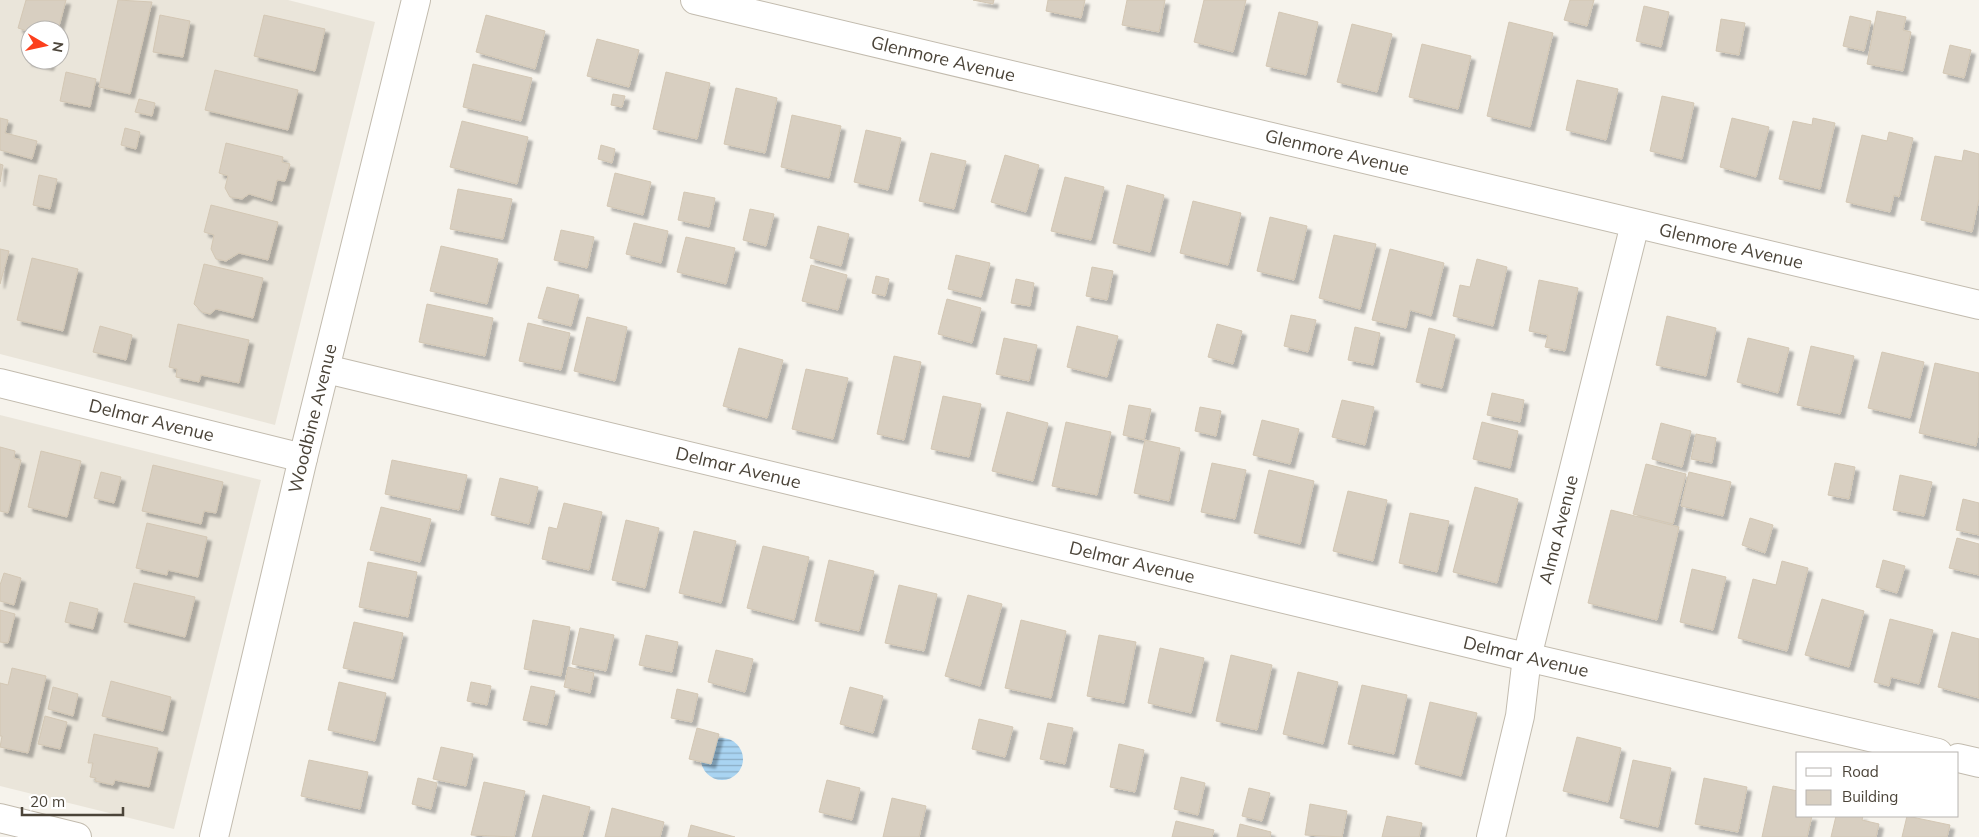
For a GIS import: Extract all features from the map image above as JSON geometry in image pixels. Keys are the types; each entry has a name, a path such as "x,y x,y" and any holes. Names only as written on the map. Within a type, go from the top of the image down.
{"street":[{"name":"Woodbine Avenue","path":"214,837 303,458 416,0"},
{"name":"Glenmore Avenue","path":"695,0 1979,305"},
{"name":"Alma Avenue","path":"1491,837 1520,716 1527,657 1635,224"},
{"name":"Delmar Avenue","path":"326,369 1527,657 1934,752"},
{"name":"Delmar Avenue","path":"0,383 303,458"},
{"path":"1959,758 1979,763"},
{"path":"0,818 77,837"}],"shaded area":[{"path":"0,0 288,0 375,22 275,425 0,354"},
{"path":"0,415 261,480 174,829 0,786"}],"water":[{"path":"718,738 726,738 737,744 743,759 737,774 726,780 718,780 707,774 701,763 701,755 707,744"}],"building":[{"path":"26,0 66,0 61,20 20,20"},
{"path":"118,0 152,2 130,94 99,87"},
{"path":"973,0 994,0 993,4"},
{"path":"1048,0 1085,0 1081,18 1046,11"},
{"path":"1127,0 1165,0 1159,32 1122,25"},
{"path":"1204,0 1246,0 1233,52 1194,42"},
{"path":"1570,0 1594,0 1587,26 1564,20"},
{"path":"1644,6 1669,12 1661,47 1636,41"},
{"path":"1877,11 1906,17 1903,30 1911,32 1903,71 1867,64"},
{"path":"1279,12 1318,22 1306,75 1266,66"},
{"path":"160,15 190,21 183,57 153,52"},
{"path":"264,15 325,29 315,71 254,56"},
{"path":"486,15 545,31 535,69 476,52"},
{"path":"1850,16 1871,21 1864,51 1843,46"},
{"path":"1721,19 1745,23 1739,55 1716,51"},
{"path":"1509,22 1553,33 1530,127 1487,116"},
{"path":"1352,24 1392,34 1377,92 1337,82"},
{"path":"597,39 639,50 629,87 587,76"},
{"path":"1422,44 1471,56 1458,109 1409,97"},
{"path":"1950,45 1971,50 1964,78 1943,73"},
{"path":"473,64 532,78 521,121 463,107"},
{"path":"215,70 298,90 288,130 205,110"},
{"path":"66,72 96,79 90,107 60,101"},
{"path":"666,72 710,83 697,139 653,129"},
{"path":"1577,80 1618,89 1606,140 1566,130"},
{"path":"736,88 777,98 765,153 724,144"},
{"path":"613,94 625,96 622,107 611,105"},
{"path":"1662,96 1694,103 1682,159 1650,151"},
{"path":"139,99 155,103 152,116 135,112"},
{"path":"792,115 841,126 829,178 781,167"},
{"path":"0,118 8,120 5,133 37,141 32,159 0,150"},
{"path":"1732,118 1769,127 1756,177 1720,167"},
{"path":"1813,118 1835,123 1820,189 1779,179 1793,121 1812,125"},
{"path":"462,121 528,137 517,184 450,167"},
{"path":"125,128 140,132 136,149 121,145"},
{"path":"866,130 901,138 888,190 854,182"},
{"path":"1889,132 1913,138 1899,197 1894,195 1890,212 1846,202 1862,135 1887,141"},
{"path":"226,143 283,157 282,162 290,164 285,181 277,180 272,201 249,194 242,199 230,197 225,188 228,176 219,173"},
{"path":"601,145 615,149 612,163 598,159"},
{"path":"1964,150 1979,154 1979,199 1972,232 1921,220 1935,156 1962,161"},
{"path":"931,153 966,161 954,209 919,201"},
{"path":"1005,155 1039,165 1026,212 991,202"},
{"path":"0,164 3,165 0,182"},
{"path":"615,173 651,182 643,215 607,206"},
{"path":"39,175 57,179 50,209 33,205"},
{"path":"1065,177 1104,187 1091,240 1051,231"},
{"path":"1127,185 1164,195 1150,252 1113,243"},
{"path":"458,189 512,199 503,239 450,229"},
{"path":"684,192 715,198 709,227 678,220"},
{"path":"1193,201 1241,213 1228,265 1180,253"},
{"path":"211,205 278,222 268,260 239,253 226,261 216,259 211,249 214,235 204,232"},
{"path":"750,209 774,214 766,246 743,240"},
{"path":"1270,217 1307,226 1294,280 1257,271"},
{"path":"634,223 668,231 661,263 626,254"},
{"path":"818,226 849,234 841,266 810,258"},
{"path":"561,230 594,237 587,268 554,260"},
{"path":"1334,235 1376,244 1360,309 1319,298"},
{"path":"686,237 735,248 726,284 677,272"},
{"path":"441,246 498,259 487,304 430,291"},
{"path":"0,249 9,251 0,284"},
{"path":"1390,249 1444,263 1431,316 1410,310 1406,328 1372,320"},
{"path":"956,255 990,263 981,297 948,289"},
{"path":"32,258 78,269 63,331 17,320"},
{"path":"1477,259 1507,267 1493,326 1453,316 1460,285 1470,287"},
{"path":"204,264 263,278 253,318 216,309 210,314 202,312 194,304"},
{"path":"811,265 847,275 838,310 802,301"},
{"path":"1092,267 1113,271 1107,300 1086,296"},
{"path":"876,276 889,279 885,296 872,293"},
{"path":"1016,279 1034,283 1030,306 1011,303"},
{"path":"1539,280 1578,288 1565,351 1545,347 1548,335 1529,331"},
{"path":"547,287 579,295 571,326 538,318"},
{"path":"947,299 981,308 972,343 938,334"},
{"path":"427,304 493,318 485,356 419,342"},
{"path":"1291,315 1316,320 1308,352 1284,346"},
{"path":"1667,316 1716,328 1706,376 1656,365"},
{"path":"587,317 627,327 615,381 574,371"},
{"path":"528,323 570,333 561,370 519,361"},
{"path":"178,324 249,340 239,383 201,375 199,382 176,377 177,369 169,367"},
{"path":"1217,324 1242,331 1233,364 1208,357"},
{"path":"100,326 132,335 126,360 93,352"},
{"path":"1077,326 1118,336 1107,377 1067,367"},
{"path":"1355,327 1380,333 1373,365 1348,360"},
{"path":"1429,328 1455,335 1442,388 1416,382"},
{"path":"1004,338 1037,345 1029,381 996,374"},
{"path":"1748,338 1789,348 1778,393 1737,382"},
{"path":"1811,346 1854,356 1840,414 1797,405"},
{"path":"739,348 783,360 767,418 723,406"},
{"path":"1882,352 1924,362 1910,418 1868,408"},
{"path":"894,356 921,362 904,440 877,434"},
{"path":"1935,363 1979,373 1979,431 1976,446 1919,433"},
{"path":"806,369 848,378 833,439 792,429"},
{"path":"1492,393 1524,400 1520,422 1487,415"},
{"path":"943,396 981,404 969,457 931,449"},
{"path":"1342,400 1374,407 1365,445 1332,437"},
{"path":"1129,405 1151,409 1144,440 1123,435"},
{"path":"1200,407 1221,411 1216,436 1195,431"},
{"path":"1007,412 1048,423 1033,481 992,471"},
{"path":"1262,420 1299,429 1290,464 1253,455"},
{"path":"1066,422 1111,432 1097,495 1052,486"},
{"path":"1482,422 1518,431 1510,468 1473,459"},
{"path":"1661,423 1691,431 1682,467 1652,459"},
{"path":"1696,434 1716,438 1712,463 1691,459"},
{"path":"1145,440 1180,448 1169,501 1134,493"},
{"path":"0,447 15,451 14,458 21,460 8,513 0,511"},
{"path":"41,451 81,461 67,517 28,507"},
{"path":"392,460 467,475 459,510 385,494"},
{"path":"1212,463 1246,470 1235,519 1201,512"},
{"path":"1835,463 1855,467 1849,499 1828,495"},
{"path":"1646,464 1686,474 1673,524 1633,514"},
{"path":"153,465 223,482 216,513 204,511 201,524 142,511"},
{"path":"1269,470 1314,481 1300,544 1254,533"},
{"path":"101,472 121,477 114,503 94,498"},
{"path":"1689,472 1731,482 1723,516 1681,506"},
{"path":"1900,475 1932,482 1924,516 1893,510"},
{"path":"500,478 538,487 529,524 491,515"},
{"path":"1475,487 1518,499 1497,583 1453,572"},
{"path":"1348,491 1387,500 1373,561 1333,551"},
{"path":"1963,499 1979,503 1979,535 1956,530"},
{"path":"564,503 602,512 589,570 542,559 549,527 557,529"},
{"path":"381,507 431,519 420,562 370,550"},
{"path":"1611,510 1679,527 1657,620 1588,603"},
{"path":"1410,513 1449,521 1437,572 1399,563"},
{"path":"1750,518 1773,525 1765,553 1742,545"},
{"path":"626,520 659,528 645,588 612,580"},
{"path":"147,523 207,537 198,577 168,570 167,575 136,568"},
{"path":"694,531 736,541 721,603 679,593"},
{"path":"1957,538 1979,544 1979,575 1949,568"},
{"path":"763,546 809,557 794,620 747,608"},
{"path":"829,560 874,571 859,631 815,621"},
{"path":"1883,560 1905,566 1897,593 1876,587"},
{"path":"1782,561 1808,568 1787,651 1738,638 1753,579 1776,585"},
{"path":"368,562 417,572 408,617 359,607"},
{"path":"1692,569 1726,577 1713,630 1680,622"},
{"path":"4,573 21,578 14,605 0,601 0,585"},
{"path":"134,583 195,597 185,637 124,622"},
{"path":"899,585 937,594 924,651 885,643"},
{"path":"968,595 1002,604 980,686 945,676"},
{"path":"1822,599 1864,611 1849,667 1805,655"},
{"path":"70,602 98,609 93,629 65,622"},
{"path":"0,610 15,614 8,643 0,642"},
{"path":"1890,619 1933,630 1919,684 1891,677 1889,686 1874,682"},
{"path":"533,620 570,627 561,676 524,669"},
{"path":"1021,620 1066,631 1051,698 1005,688"},
{"path":"354,622 403,633 393,679 343,668"},
{"path":"580,628 614,635 606,671 572,664"},
{"path":"1952,632 1979,639 1979,698 1938,687"},
{"path":"646,635 678,642 672,672 639,665"},
{"path":"1099,635 1136,642 1124,703 1087,696"},
{"path":"1160,648 1204,658 1191,713 1148,703"},
{"path":"716,650 753,659 745,692 708,682"},
{"path":"1231,655 1272,665 1257,730 1216,721"},
{"path":"568,667 594,673 590,693 564,687"},
{"path":"12,668 46,676 28,753 0,747 2,736 0,736 0,683 8,685"},
{"path":"1298,672 1338,682 1323,744 1283,734"},
{"path":"111,681 171,697 163,731 102,716"},
{"path":"339,682 386,693 375,741 328,730"},
{"path":"471,682 491,686 487,705 467,701"},
{"path":"1362,685 1407,695 1394,754 1348,744"},
{"path":"531,686 555,691 547,725 523,720"},
{"path":"53,687 78,694 73,716 48,709"},
{"path":"850,687 883,696 873,733 840,724"},
{"path":"677,689 698,694 692,722 671,718"},
{"path":"1430,702 1477,713 1461,776 1415,764"},
{"path":"45,716 67,722 60,749 38,744"},
{"path":"979,719 1013,727 1005,757 972,749"},
{"path":"1048,723 1073,728 1065,764 1040,759"},
{"path":"697,728 719,734 711,764 689,759"},
{"path":"94,734 158,748 149,787 115,780 113,785 95,781 96,778 90,777 93,763 88,763"},
{"path":"1577,737 1621,748 1608,802 1563,791"},
{"path":"1119,744 1144,750 1135,792 1110,787"},
{"path":"441,747 473,754 466,786 433,779"},
{"path":"309,760 368,772 360,809 301,796"},
{"path":"1633,760 1671,768 1658,827 1620,818"},
{"path":"1181,777 1205,783 1198,815 1174,809"},
{"path":"418,778 437,783 431,809 412,804"},
{"path":"1704,778 1747,787 1738,832 1695,824"},
{"path":"827,780 860,788 852,820 819,812"},
{"path":"484,782 525,791 514,837 471,835"},
{"path":"1773,786 1796,791 1796,817 1812,817 1807,837 1762,837"},
{"path":"1249,788 1270,793 1262,821 1242,816"},
{"path":"543,795 590,807 582,837 532,837"},
{"path":"892,798 926,806 919,837 883,837"},
{"path":"1310,804 1347,811 1342,837 1305,835"},
{"path":"612,808 664,822 660,837 605,837"},
{"path":"1387,816 1422,823 1419,837 1382,837"},
{"path":"1836,817 1863,817 1862,820 1879,824 1876,837 1831,837"},
{"path":"1907,817 1950,825 1947,837 1902,837"},
{"path":"1176,821 1214,830 1212,837 1172,837"},
{"path":"1240,824 1271,832 1270,837 1237,837"},
{"path":"691,825 735,837 688,837"}]}
